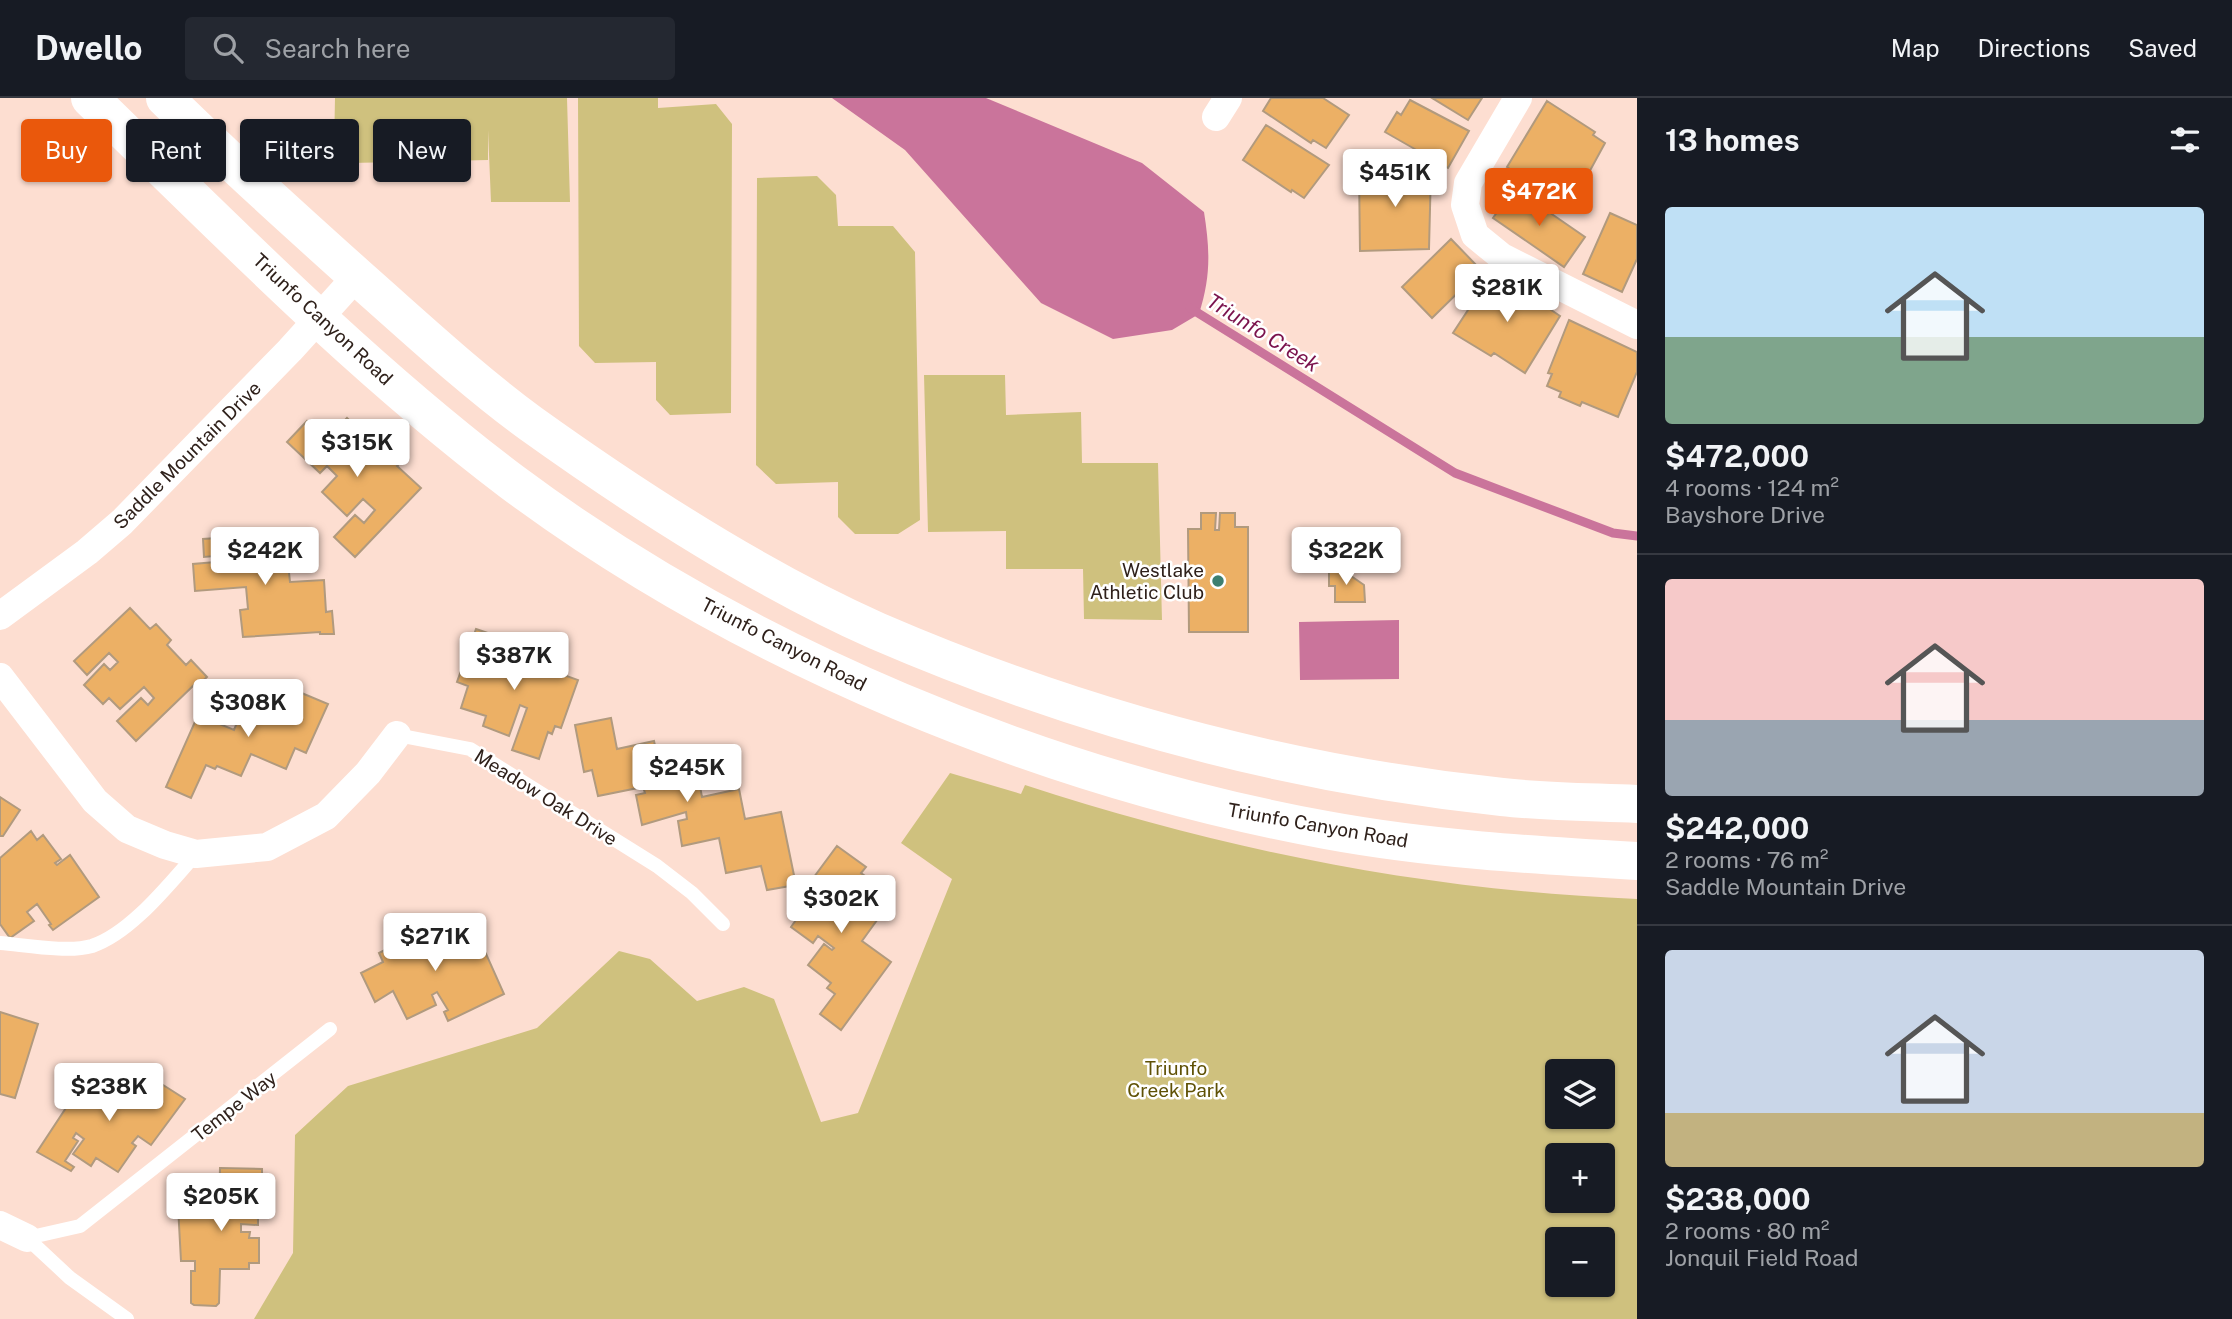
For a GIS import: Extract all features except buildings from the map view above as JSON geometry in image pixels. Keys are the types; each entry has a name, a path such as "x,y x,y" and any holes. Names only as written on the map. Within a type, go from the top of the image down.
{"street":[{"name":"Triunfo Canyon Road","path":"90,98 361,356 513,482 678,589 763,636 856,681 951,722 1071,767 1215,807 1331,831 1489,852 1637,861"},
{"path":"165,98 441,351 527,421 694,531 786,584 874,629 974,670 1092,712 1240,754 1354,776 1504,797 1637,804"},
{"path":"1517,98 1468,183 1465,205 1475,235 1502,257 1637,325"},
{"name":"Saddle Mountain Drive","path":"0,617 87,552 122,522 357,276"},
{"name":"Meadow Oak Drive","path":"0,677 95,801 127,829 196,854 267,847 326,816 368,773 397,735"},
{"path":"0,1225 27,1238"}],"lane":[{"name":"Meadow Oak Drive","path":"397,735 470,749 657,866 692,893 723,925"},
{"path":"0,943 69,948 91,946 119,930 151,903 196,854"},
{"name":"Tempe Way","path":"27,1238 80,1226 330,1029"},
{"path":"27,1238 70,1278 127,1319"}],"green space":[{"path":"335,98 567,98 570,202 491,202 488,130 488,160 471,160 471,119 373,119 373,163 359,163 359,119 335,119"},
{"path":"578,98 658,98 658,108 716,104 732,124 731,413 670,415 656,400 656,362 595,363 579,346"},
{"path":"817,176 836,195 838,226 893,226 915,252 920,520 898,534 855,534 838,517 838,482 776,484 756,465 757,178"},
{"path":"924,375 1005,375 1006,415 1081,412 1082,463 1158,463 1162,620 1084,619 1083,569 1006,569 1006,531 928,532"},
{"name":"Triunfo Creek Park","path":"950,773 1021,794 1025,785 1176,829 1327,863 1480,887 1637,899 1637,1319 254,1319 293,1253 295,1135 348,1086 537,1028 619,951 650,959 697,1001 744,987 774,999 821,1122 858,1113 952,879 901,843"}],"shaded area":[{"path":"832,98 986,98 1142,163 1204,212 1208,263 1206,288 1199,314 1172,330 1113,339 1041,303 905,150"},
{"path":"1399,620 1399,679 1300,680 1299,622"}],"waterway":[{"name":"Triunfo Creek","path":"1190,308 1455,473 1613,533 1637,536"}],"place":[{"name":"Westlake Athletic Club","path":"1218,581"}]}
